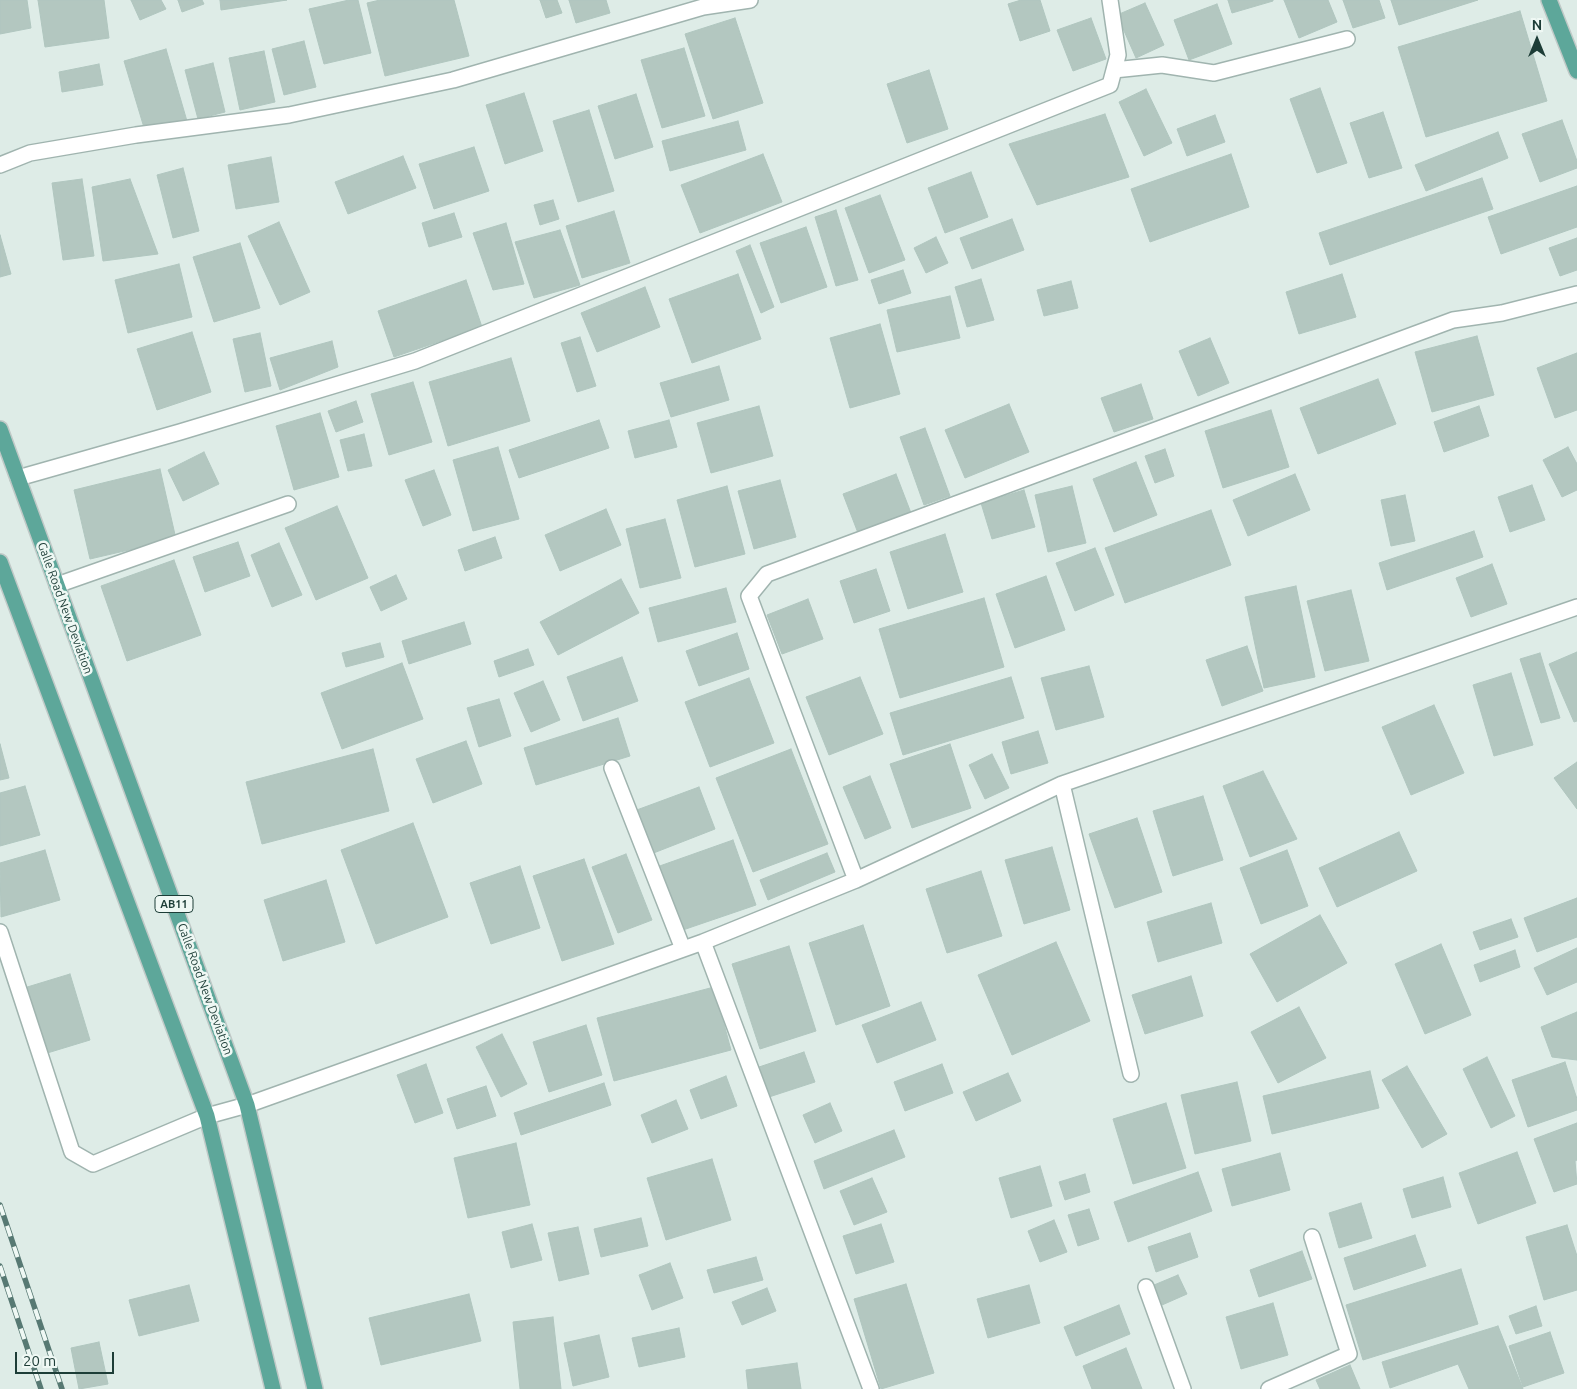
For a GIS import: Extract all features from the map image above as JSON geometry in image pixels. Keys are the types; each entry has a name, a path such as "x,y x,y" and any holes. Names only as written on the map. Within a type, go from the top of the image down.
{"main road":[{"path":"1549,0 1577,71"},
{"name":"Galle Road New Deviation","path":"0,429 247,1105 315,1389"},
{"path":"0,562 208,1116 273,1389"}],"street":[{"path":"0,165 30,153 136,135 289,115 453,80 703,7 750,0"},
{"path":"18,478 180,432 415,361 1110,85 1118,55 1110,0"},
{"path":"1114,70 1162,65 1214,73 1347,39"},
{"path":"856,880 749,596 767,574 1453,320 1502,313 1577,294"},
{"path":"57,585 288,504"},
{"path":"0,932 72,1152 93,1164 208,1116 247,1105 704,942 856,880 1062,784 1577,607"},
{"path":"612,768 683,949"},
{"path":"1062,784 1131,1074"},
{"path":"704,942 871,1389"},
{"path":"1269,1389 1349,1354 1312,1237"},
{"path":"1146,1287 1183,1389"}],"building":[{"path":"0,0 27,0 31,28 0,34"},
{"path":"38,0 104,0 109,38 45,47"},
{"path":"131,0 161,0 166,9 140,20"},
{"path":"178,0 202,0 204,4 182,12"},
{"path":"220,0 287,0 221,10"},
{"path":"349,0 358,0 371,53 324,64 309,9"},
{"path":"380,0 454,0 469,56 385,76 367,3"},
{"path":"540,0 557,0 562,13 546,18"},
{"path":"569,0 606,0 610,13 576,23"},
{"path":"1021,0 1040,0 1050,31 1020,41 1008,4"},
{"path":"1228,0 1273,0 1273,1 1232,13"},
{"path":"1284,0 1328,0 1337,22 1299,38"},
{"path":"1343,0 1379,0 1385,18 1353,28"},
{"path":"1391,0 1478,0 1399,25"},
{"path":"1145,3 1164,45 1136,58 1117,15"},
{"path":"1217,4 1232,44 1189,60 1174,20"},
{"path":"1520,11 1547,101 1426,137 1398,47"},
{"path":"735,18 763,103 713,119 685,34"},
{"path":"1091,18 1106,59 1073,71 1057,30"},
{"path":"304,41 316,87 284,95 272,49"},
{"path":"684,48 705,116 662,128 641,60"},
{"path":"166,49 189,128 148,141 124,61"},
{"path":"264,51 275,102 240,110 229,58"},
{"path":"213,63 225,112 198,119 185,70"},
{"path":"99,64 103,85 62,92 59,72"},
{"path":"929,70 948,129 907,143 887,84"},
{"path":"1320,88 1347,163 1317,173 1290,99"},
{"path":"1146,89 1172,143 1144,156 1119,102"},
{"path":"524,93 543,151 505,164 486,105"},
{"path":"636,94 653,147 615,159 598,106"},
{"path":"589,110 614,191 578,202 553,121"},
{"path":"1383,112 1402,168 1369,178 1350,123"},
{"path":"1105,114 1129,177 1037,205 1009,144"},
{"path":"1215,115 1225,142 1187,156 1177,129"},
{"path":"1562,120 1577,161 1577,168 1540,182 1522,134"},
{"path":"738,121 746,150 670,171 662,141"},
{"path":"1498,132 1508,158 1426,191 1415,165"},
{"path":"474,147 489,191 434,209 419,164"},
{"path":"763,154 782,202 700,233 681,185"},
{"path":"1231,154 1249,207 1150,242 1131,189"},
{"path":"403,156 416,188 348,214 335,182"},
{"path":"271,157 279,202 236,209 228,165"},
{"path":"183,168 199,231 173,238 157,175"},
{"path":"971,172 988,217 945,233 928,188"},
{"path":"1482,178 1493,209 1330,265 1319,233"},
{"path":"82,179 94,256 63,260 52,183"},
{"path":"130,179 158,254 103,261 92,187"},
{"path":"1577,186 1577,227 1501,254 1488,217"},
{"path":"880,195 905,260 869,273 845,208"},
{"path":"553,200 559,219 540,225 534,205"},
{"path":"836,210 858,280 836,286 815,217"},
{"path":"614,211 630,263 582,278 566,226"},
{"path":"454,213 462,237 429,247 422,223"},
{"path":"1012,219 1024,250 972,269 960,238"},
{"path":"279,222 310,292 280,305 248,236"},
{"path":"506,223 524,284 493,290 473,233"},
{"path":"806,227 827,287 781,303 760,243"},
{"path":"560,230 580,285 534,298 515,242"},
{"path":"0,235 11,274 0,277"},
{"path":"936,237 948,263 926,273 914,248"},
{"path":"1577,238 1577,270 1560,276 1549,248"},
{"path":"240,243 260,308 214,322 193,257"},
{"path":"750,245 774,307 761,313 736,251"},
{"path":"179,264 192,317 128,333 115,280"},
{"path":"903,270 911,293 879,304 871,280"},
{"path":"738,274 761,339 692,363 669,299"},
{"path":"1342,274 1356,317 1299,334 1286,292"},
{"path":"981,279 994,320 967,327 955,287"},
{"path":"466,280 482,327 394,357 378,311"},
{"path":"1071,281 1078,308 1044,316 1037,290"},
{"path":"645,287 660,327 597,352 581,313"},
{"path":"950,296 960,338 897,352 887,310"},
{"path":"880,324 900,394 850,408 830,338"},
{"path":"192,332 211,392 157,410 137,349"},
{"path":"260,333 271,386 245,392 233,339"},
{"path":"1477,336 1494,395 1432,412 1415,352"},
{"path":"580,337 596,386 577,392 561,343"},
{"path":"1210,338 1229,383 1198,396 1179,351"},
{"path":"332,341 338,367 280,390 270,358"},
{"path":"1577,353 1577,410 1555,418 1537,368"},
{"path":"511,358 530,421 448,446 429,382"},
{"path":"719,366 729,400 671,417 660,383"},
{"path":"1378,379 1396,424 1318,454 1300,408"},
{"path":"413,382 432,442 389,455 371,394"},
{"path":"1141,384 1153,419 1114,432 1101,398"},
{"path":"356,401 363,422 336,432 328,411"},
{"path":"1009,404 1029,452 965,478 945,430"},
{"path":"759,406 773,456 711,473 697,423"},
{"path":"1479,406 1489,436 1444,452 1434,422"},
{"path":"1271,410 1289,467 1223,488 1205,431"},
{"path":"320,413 339,477 294,490 276,426"},
{"path":"599,420 609,448 519,478 509,450"},
{"path":"669,420 677,447 635,458 628,431"},
{"path":"925,428 950,496 924,505 900,437"},
{"path":"364,434 372,466 348,471 340,440"},
{"path":"498,447 519,519 473,531 453,460"},
{"path":"1568,447 1577,464 1577,490 1562,497 1543,460"},
{"path":"1165,449 1174,476 1155,483 1145,456"},
{"path":"204,452 219,484 183,501 168,470"},
{"path":"1136,462 1157,515 1114,532 1093,479"},
{"path":"160,469 176,539 90,559 74,490"},
{"path":"434,470 451,515 423,526 405,480"},
{"path":"896,474 911,513 858,533 843,494"},
{"path":"1295,474 1310,510 1248,536 1233,500"},
{"path":"780,480 796,537 754,549 738,491"},
{"path":"1532,485 1545,520 1510,532 1498,497"},
{"path":"727,486 745,554 695,567 677,500"},
{"path":"1072,486 1086,543 1048,552 1035,495"},
{"path":"1024,490 1035,527 992,539 981,503"},
{"path":"1405,495 1415,541 1391,546 1381,500"},
{"path":"337,506 368,578 316,600 285,528"},
{"path":"606,509 621,545 560,571 545,535"},
{"path":"1211,510 1231,565 1125,603 1105,548"},
{"path":"665,519 681,578 640,588 626,529"},
{"path":"1474,531 1483,557 1387,590 1379,563"},
{"path":"945,534 963,592 908,609 890,552"},
{"path":"495,537 502,558 465,571 458,550"},
{"path":"238,542 250,576 205,592 193,557"},
{"path":"279,543 302,595 272,607 251,555"},
{"path":"1095,548 1114,595 1075,611 1056,563"},
{"path":"174,560 201,635 127,661 101,586"},
{"path":"1492,564 1507,604 1471,617 1456,578"},
{"path":"876,569 890,611 854,623 840,581"},
{"path":"396,575 407,599 381,611 370,587"},
{"path":"1046,576 1065,630 1015,648 996,594"},
{"path":"621,579 639,613 558,655 540,622"},
{"path":"1296,586 1315,677 1264,688 1245,597"},
{"path":"726,588 736,622 658,642 649,608"},
{"path":"1351,590 1369,661 1325,671 1307,601"},
{"path":"984,598 1004,667 900,698 879,629"},
{"path":"808,599 823,639 782,654 767,615"},
{"path":"464,622 471,644 409,664 402,641"},
{"path":"737,633 749,669 699,686 686,651"},
{"path":"380,643 384,657 346,667 342,653"},
{"path":"1247,646 1263,691 1222,706 1206,660"},
{"path":"528,649 534,665 499,677 494,661"},
{"path":"1577,652 1577,721 1574,722 1549,664"},
{"path":"1540,653 1560,718 1541,723 1520,659"},
{"path":"622,657 638,701 583,721 567,677"},
{"path":"402,663 423,719 342,749 321,693"},
{"path":"1089,666 1104,717 1056,730 1041,678"},
{"path":"1511,673 1533,745 1494,756 1473,685"},
{"path":"860,677 883,734 829,755 806,697"},
{"path":"1011,677 1024,718 903,755 890,713"},
{"path":"749,678 774,743 710,767 685,702"},
{"path":"543,681 560,720 531,732 514,693"},
{"path":"499,699 511,736 479,747 467,708"},
{"path":"1434,705 1464,773 1411,795 1382,727"},
{"path":"618,718 630,756 536,785 524,748"},
{"path":"1038,731 1048,763 1011,774 1002,742"},
{"path":"466,741 482,784 433,803 416,759"},
{"path":"0,744 9,778 0,780"},
{"path":"950,744 971,808 912,828 890,764"},
{"path":"373,749 389,811 262,844 246,782"},
{"path":"791,749 828,844 753,872 716,778"},
{"path":"992,754 1009,788 985,799 969,765"},
{"path":"1577,762 1577,809 1554,778"},
{"path":"1263,771 1297,839 1250,857 1223,786"},
{"path":"870,776 891,828 865,839 843,787"},
{"path":"25,786 40,835 0,846 0,793"},
{"path":"699,787 715,829 651,854 634,811"},
{"path":"1203,796 1223,860 1173,876 1153,811"},
{"path":"1137,818 1162,892 1115,908 1089,834"},
{"path":"413,823 448,917 376,944 341,850"},
{"path":"1399,832 1417,871 1337,907 1319,868"},
{"path":"733,840 756,905 677,932 654,868"},
{"path":"1052,847 1070,910 1024,924 1005,860"},
{"path":"45,850 60,900 1,917 0,863"},
{"path":"1287,850 1308,906 1261,924 1240,868"},
{"path":"827,853 835,872 768,900 760,880"},
{"path":"626,854 652,920 618,933 592,867"},
{"path":"584,859 614,944 562,961 533,876"},
{"path":"520,866 540,928 491,944 470,883"},
{"path":"981,871 1002,936 947,953 926,889"},
{"path":"326,880 345,942 283,961 264,900"},
{"path":"1577,898 1577,937 1537,952 1524,918"},
{"path":"1211,903 1222,943 1158,962 1147,922"},
{"path":"1320,915 1347,963 1277,1002 1250,954"},
{"path":"1511,919 1518,937 1480,950 1473,932"},
{"path":"863,925 890,1006 836,1025 809,943"},
{"path":"1056,942 1090,1021 1012,1055 978,975"},
{"path":"1441,944 1471,1015 1425,1034 1395,964"},
{"path":"789,946 816,1031 760,1049 732,964"},
{"path":"1577,948 1577,982 1547,995 1534,968"},
{"path":"1515,950 1520,967 1480,982 1474,965"},
{"path":"70,974 90,1040 44,1054 24,988"},
{"path":"1191,976 1203,1016 1145,1034 1132,995"},
{"path":"714,987 731,1050 614,1081 597,1018"},
{"path":"921,1002 936,1040 877,1063 862,1025"},
{"path":"1299,1007 1326,1058 1278,1083 1251,1032"},
{"path":"1577,1012 1577,1060 1552,1057 1541,1027"},
{"path":"586,1025 602,1075 549,1092 533,1042"},
{"path":"502,1034 527,1084 501,1097 476,1047"},
{"path":"804,1052 815,1082 769,1097 759,1067"},
{"path":"1487,1057 1515,1116 1491,1128 1463,1069"},
{"path":"1565,1062 1577,1099 1577,1110 1528,1127 1512,1080"},
{"path":"426,1064 443,1113 415,1123 397,1075"},
{"path":"942,1064 953,1093 905,1111 894,1082"},
{"path":"1407,1066 1447,1134 1422,1148 1382,1080"},
{"path":"1370,1071 1379,1108 1272,1134 1263,1096"},
{"path":"1008,1073 1021,1101 976,1121 963,1092"},
{"path":"726,1076 737,1106 701,1119 690,1090"},
{"path":"1237,1082 1251,1141 1195,1154 1181,1095"},
{"path":"604,1083 611,1105 521,1135 514,1113"},
{"path":"486,1086 496,1116 457,1129 447,1099"},
{"path":"676,1100 688,1129 652,1143 641,1115"},
{"path":"830,1103 842,1131 815,1143 803,1115"},
{"path":"1166,1103 1186,1168 1133,1184 1113,1119"},
{"path":"1577,1123 1577,1160 1575,1161 1577,1184 1554,1192 1534,1139"},
{"path":"894,1130 905,1157 824,1189 814,1161"},
{"path":"516,1143 530,1205 468,1218 454,1158"},
{"path":"1517,1152 1536,1203 1478,1224 1459,1173"},
{"path":"1280,1153 1290,1190 1232,1206 1222,1169"},
{"path":"712,1159 731,1220 666,1240 647,1178"},
{"path":"1040,1166 1052,1206 1011,1218 999,1178"},
{"path":"1198,1172 1212,1211 1128,1242 1114,1202"},
{"path":"1085,1174 1090,1192 1065,1200 1059,1182"},
{"path":"1443,1177 1451,1207 1412,1218 1403,1189"},
{"path":"872,1178 887,1212 854,1225 840,1191"},
{"path":"1361,1203 1372,1238 1339,1248 1329,1213"},
{"path":"1089,1209 1099,1239 1078,1246 1068,1215"},
{"path":"641,1218 648,1246 601,1257 594,1229"},
{"path":"1054,1220 1067,1252 1040,1262 1028,1231"},
{"path":"532,1224 542,1260 511,1268 502,1232"},
{"path":"881,1224 894,1262 856,1274 843,1236"},
{"path":"1567,1225 1577,1256 1577,1290 1544,1300 1526,1237"},
{"path":"578,1227 589,1274 559,1281 548,1233"},
{"path":"1190,1233 1198,1257 1156,1272 1148,1247"},
{"path":"1415,1235 1426,1266 1354,1290 1344,1258"},
{"path":"1302,1251 1312,1279 1259,1297 1250,1270"},
{"path":"756,1257 763,1280 714,1293 707,1270"},
{"path":"670,1263 683,1298 652,1310 639,1275"},
{"path":"1461,1269 1478,1324 1363,1360 1346,1305"},
{"path":"1178,1275 1187,1294 1162,1305 1154,1285"},
{"path":"906,1284 934,1373 881,1389 854,1299"},
{"path":"189,1285 199,1321 139,1336 129,1300"},
{"path":"1029,1285 1040,1323 988,1338 977,1299"},
{"path":"767,1288 776,1311 742,1325 732,1302"},
{"path":"469,1294 481,1341 381,1365 369,1318"},
{"path":"1273,1303 1288,1355 1241,1369 1226,1317"},
{"path":"1119,1305 1130,1334 1076,1356 1064,1327"},
{"path":"1536,1306 1542,1326 1516,1334 1509,1316"},
{"path":"553,1317 561,1389 520,1389 513,1322"},
{"path":"1498,1326 1523,1389 1469,1389 1458,1364 1390,1388 1382,1362"},
{"path":"679,1328 685,1357 639,1367 632,1338"},
{"path":"1550,1332 1564,1373 1523,1387 1509,1346"},
{"path":"599,1335 609,1377 573,1386 564,1343"},
{"path":"99,1342 108,1384 79,1389 71,1348"},
{"path":"1126,1348 1142,1389 1092,1389 1083,1366"},
{"path":"797,1363 801,1389 748,1389 746,1370"},
{"path":"1350,1365 1360,1389 1320,1389 1316,1380"}],"railway":[{"path":"0,1205 62,1389"},
{"path":"0,1266 41,1389"}]}
